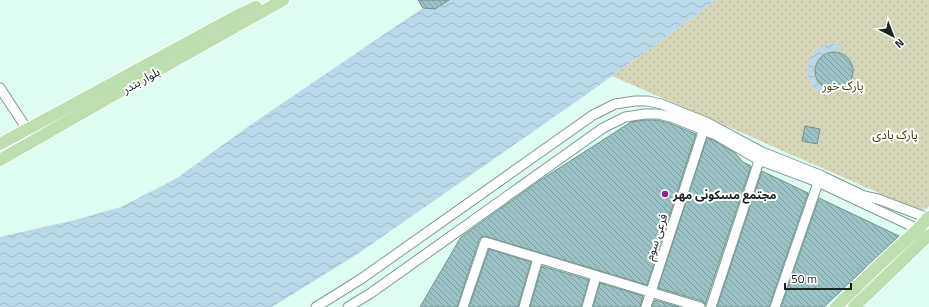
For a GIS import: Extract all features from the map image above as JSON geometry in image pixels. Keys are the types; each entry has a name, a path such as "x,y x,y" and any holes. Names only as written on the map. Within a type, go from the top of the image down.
{"main road":[{"name":"بلوار بندر","path":"0,144 233,18 271,0"},
{"name":"بلوار بندر","path":"0,160 284,0"},
{"path":"854,307 925,233 929,217"},
{"path":"836,307 880,264 925,233"}],"street":[{"path":"0,88 27,129"},
{"path":"316,307 361,280 593,115 615,104 648,101 661,104 706,122 760,156"},
{"path":"348,307 371,293 603,128 625,117 645,114 658,114 671,117 716,135 760,156 819,179 864,196 878,199 929,217"},
{"name":"فرعی سوم","path":"646,307 706,122"},
{"path":"711,307 760,156"},
{"path":"819,179 925,233"},
{"path":"775,307 819,179"},
{"path":"463,307 485,242 700,307"},
{"path":"524,307 538,258"},
{"path":"587,307 596,276"}],"green space":[{"name":"پارک خور","path":"717,0 929,0 929,206 926,209 918,210 612,76"}],"water":[{"path":"449,0 717,0 587,94 359,253 272,307 0,307 0,237 75,220 121,207 177,178 249,126 423,8"},
{"path":"829,44 841,45 840,51 827,52 821,56 814,65 813,71 814,78 818,84 828,91 826,97 818,92 810,82 808,77 808,66 816,51"},
{"path":"835,61 842,64 845,71 842,78 835,81 828,78 825,71 828,64"}],"building":[{"path":"418,0 449,0 435,9 423,8"},
{"path":"830,52 838,52 848,57 852,64 852,78 848,85 838,90 830,90 820,85 818,82 815,75 815,67 820,57 823,55"},
{"path":"657,120 669,123 696,134 647,285 484,236 479,240 457,307 420,307 461,237 539,181 631,122"},
{"path":"805,126 820,129 817,144 802,141"},
{"path":"707,138 735,153 743,162 751,166 705,305 702,301 658,288"},
{"path":"762,171 808,193 769,307 717,307"},
{"path":"819,198 899,236 824,307 781,307"},
{"path":"489,249 531,262 518,307 469,307"},
{"path":"542,266 589,280 581,307 530,307"},
{"path":"600,283 643,296 640,307 593,307"},
{"path":"655,300 679,307 652,307"}],"place":[{"name":"مجتمع مسکونی مهر","path":"665,194"}],"park label":[{"name":"پارک بادی","path":"895,134"}]}
